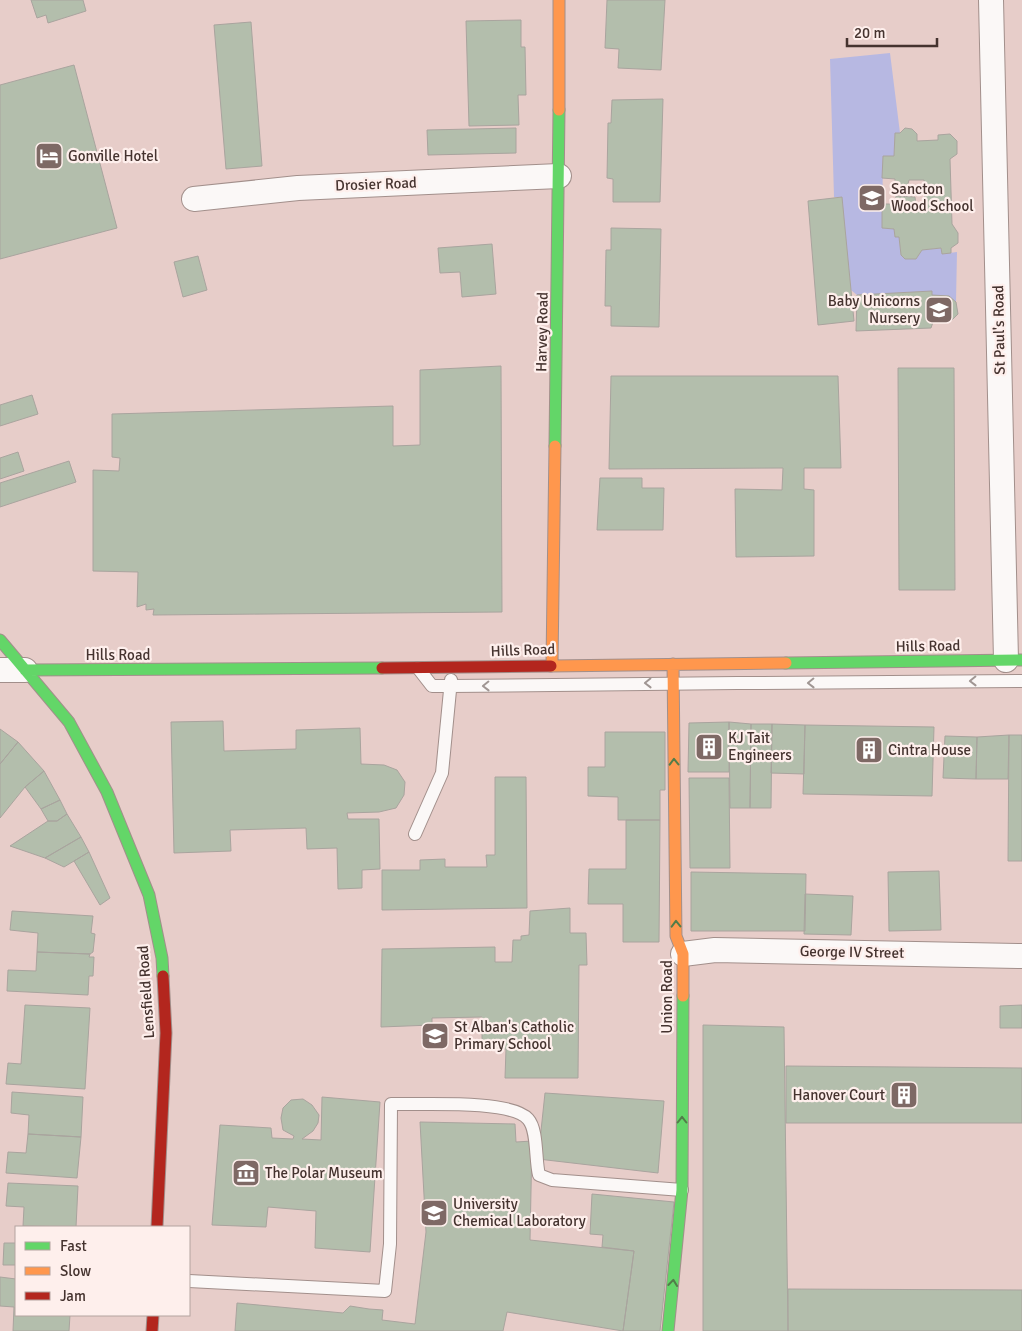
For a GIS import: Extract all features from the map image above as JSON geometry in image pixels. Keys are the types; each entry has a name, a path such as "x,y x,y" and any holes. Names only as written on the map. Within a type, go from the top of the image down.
{"main road":[{"name":"Harvey Road","path":"552,664 559,176 559,0"},
{"name":"Lensfield Road","path":"0,640 69,722 106,792 149,895 162,958 166,1033 157,1226"},
{"name":"Hills Road","path":"25,670 418,668 552,664 1014,660"},
{"name":"Union Road","path":"668,1331 682,1190 683,954 676,936 673,664"},
{"path":"152,1331 153,1316"}],"street":[{"name":"St Paul's Road","path":"991,0 1014,660"},
{"name":"Drosier Road","path":"194,199 298,188 559,176"},
{"path":"0,670 25,670"},
{"name":"George IV Street","path":"683,954 715,950 1022,956"}],"lane":[{"path":"415,834 442,773 452,667"},
{"path":"418,668 432,686 673,682 754,684 1022,681"},
{"path":"190,1280 385,1291 390,1244 391,1104 478,1105 516,1111 528,1119 534,1132 535,1160 539,1175 552,1180 682,1190"}],"shaded area":[{"path":"890,53 900,133 895,134 894,156 883,156 882,228 894,229 895,237 899,237 901,255 905,258 916,259 922,250 941,248 942,254 957,252 956,302 949,296 932,295 932,291 857,295 851,290 841,197 834,197 830,59"}],"building":[{"path":"31,0 83,0 86,11 48,23 46,15 37,18"},
{"path":"607,0 665,0 661,70 618,68 619,49 605,48"},
{"path":"521,20 521,47 525,47 526,95 518,95 519,125 469,126 466,21"},
{"path":"251,22 262,166 226,169 214,25"},
{"name":"Gonville Hotel","path":"74,65 117,228 0,259 0,85"},
{"path":"663,99 660,202 613,202 613,179 607,178 608,123 611,123 612,100"},
{"path":"516,128 516,153 428,155 427,130"},
{"path":"905,128 912,129 917,134 917,141 938,140 938,135 950,134 957,141 957,154 950,159 952,224 958,233 958,243 951,248 951,253 942,254 941,248 922,250 916,259 905,259 901,255 899,237 895,237 894,229 882,228 882,204 895,204 896,196 915,197 916,206 925,207 924,180 909,180 907,188 895,187 895,179 882,178 883,156 894,156 895,133 900,133"},
{"path":"842,197 854,321 818,325 808,201"},
{"path":"611,228 661,229 659,327 611,326 611,306 605,306 606,250 611,250"},
{"path":"492,244 496,294 462,297 460,272 440,273 438,248"},
{"path":"198,256 207,290 183,297 174,262"},
{"path":"932,291 932,295 949,296 956,302 958,314 950,322 933,322 931,328 856,331 857,295"},
{"path":"501,366 502,612 153,615 154,609 146,610 146,604 137,607 138,572 93,571 93,470 119,471 120,458 112,457 112,414 393,406 393,446 420,445 420,370"},
{"path":"898,368 954,368 955,590 899,590"},
{"path":"611,376 838,376 841,468 804,468 804,489 814,490 814,556 736,557 735,489 782,490 783,468 609,469"},
{"path":"32,395 38,414 0,426 0,405"},
{"path":"18,452 24,471 0,479 0,458"},
{"path":"69,461 76,482 0,507 0,483"},
{"path":"600,478 642,478 642,488 664,488 663,530 597,530"},
{"path":"223,721 224,751 296,749 296,730 360,728 361,764 384,765 397,770 405,782 404,795 396,808 379,812 347,813 348,819 379,819 380,869 362,870 362,888 338,889 337,848 307,849 306,828 230,830 231,851 174,853 171,722"},
{"name":"KJ Tait Engineers","path":"729,722 729,772 688,772 689,723"},
{"path":"729,722 751,724 750,808 730,808"},
{"path":"751,724 772,724 771,808 750,808"},
{"path":"772,724 805,725 804,774 771,773"},
{"name":"Cintra House","path":"805,725 934,727 932,796 803,794"},
{"path":"0,729 18,742 0,764"},
{"path":"605,732 665,732 665,790 660,790 660,820 618,820 618,797 588,796 588,767 605,767"},
{"path":"1009,735 1022,735 1022,861 1008,861"},
{"path":"1009,735 1008,779 976,779 977,737"},
{"path":"945,736 977,737 976,779 943,778"},
{"path":"18,742 44,771 25,787 0,818 0,764"},
{"path":"44,771 60,800 41,809 25,787"},
{"path":"495,777 526,777 527,908 382,910 382,870 420,870 420,860 445,859 445,867 487,867 486,855 495,855"},
{"path":"689,778 729,778 730,868 690,868"},
{"path":"60,800 67,814 57,821 48,821 41,809"},
{"path":"67,814 81,837 45,858 10,846 48,821 57,821"},
{"path":"626,820 660,820 659,942 623,942 623,904 588,904 589,869 626,869"},
{"path":"81,837 89,852 64,867 45,858"},
{"path":"89,852 110,898 100,905 74,861"},
{"path":"939,871 941,930 889,931 888,872"},
{"path":"691,872 806,874 805,931 691,931"},
{"path":"805,894 853,896 851,935 804,934"},
{"path":"570,908 570,933 586,933 587,965 579,965 578,1078 505,1078 506,1049 482,1049 482,1017 432,1018 432,1025 381,1027 382,949 495,947 495,962 512,962 513,940 521,940 521,936 529,935 530,911"},
{"path":"12,911 93,916 91,933 95,934 93,952 90,954 37,952 38,933 10,930"},
{"path":"37,952 90,954 89,957 94,957 93,976 89,976 88,995 7,991 8,970 36,971"},
{"path":"25,1005 90,1008 85,1089 6,1084 8,1063 21,1064"},
{"path":"1022,1005 1022,1028 1000,1028 1000,1006"},
{"path":"703,1025 784,1027 788,1331 703,1331"},
{"name":"Hanover Court","path":"786,1066 1022,1068 1022,1123 786,1123"},
{"path":"12,1092 83,1097 81,1137 28,1134 29,1115 11,1113"},
{"path":"545,1093 664,1101 658,1173 538,1159"},
{"path":"322,1097 380,1102 370,1252 315,1248 316,1211 268,1207 266,1227 212,1225 220,1125 271,1128 272,1138 293,1139 294,1136 283,1130 281,1118 283,1108 291,1100 303,1099 312,1105 319,1115 318,1123 313,1131 302,1139 321,1140"},
{"name":"University Chemical Laboratory","path":"420,1122 515,1124 516,1142 532,1141 530,1240 634,1251 623,1331 507,1312 503,1331 235,1331 237,1303 343,1313 350,1306 383,1310 382,1320 415,1324 426,1232"},
{"path":"28,1134 81,1137 77,1178 6,1173 8,1152 26,1153"},
{"path":"8,1183 78,1186 76,1226 23,1226 24,1207 6,1206"},
{"path":"592,1194 674,1202 660,1331 623,1331 634,1251 602,1247 603,1235 590,1234"},
{"path":"4,1243 15,1243 15,1265 3,1265"},
{"path":"0,1277 15,1279 15,1316 70,1316 69,1331 13,1331 14,1307 0,1306"},
{"path":"788,1289 1022,1290 1022,1331 788,1331"}],"traffic: fast":[{"path":"555,446 559,110"},
{"path":"0,640 69,722 107,792 149,895 162,958 163,976"},
{"path":"786,663 1022,660"},
{"path":"25,670 382,668"},
{"path":"668,1331 682,1190 683,996"}],"traffic: slow":[{"path":"559,0 559,110"},
{"path":"552,664 555,446"},
{"path":"551,666 786,663"},
{"path":"673,664 676,936 683,954 683,996"}],"traffic: jam":[{"path":"382,668 551,666"},
{"path":"157,1226 166,1033 163,976"},
{"path":"152,1331 153,1316"}],"place":[{"name":"Gonville Hotel","path":"49,156"},
{"name":"Sancton Wood School","path":"872,198"},
{"name":"Baby Unicorns Nursery","path":"939,310"},
{"name":"KJ Tait Engineers","path":"709,747"},
{"name":"Cintra House","path":"869,750"},
{"name":"St Alban's Catholic Primary School","path":"435,1036"},
{"name":"Hanover Court","path":"904,1095"},
{"name":"The Polar Museum","path":"246,1173"},
{"name":"University Chemical Laboratory","path":"434,1213"}]}
